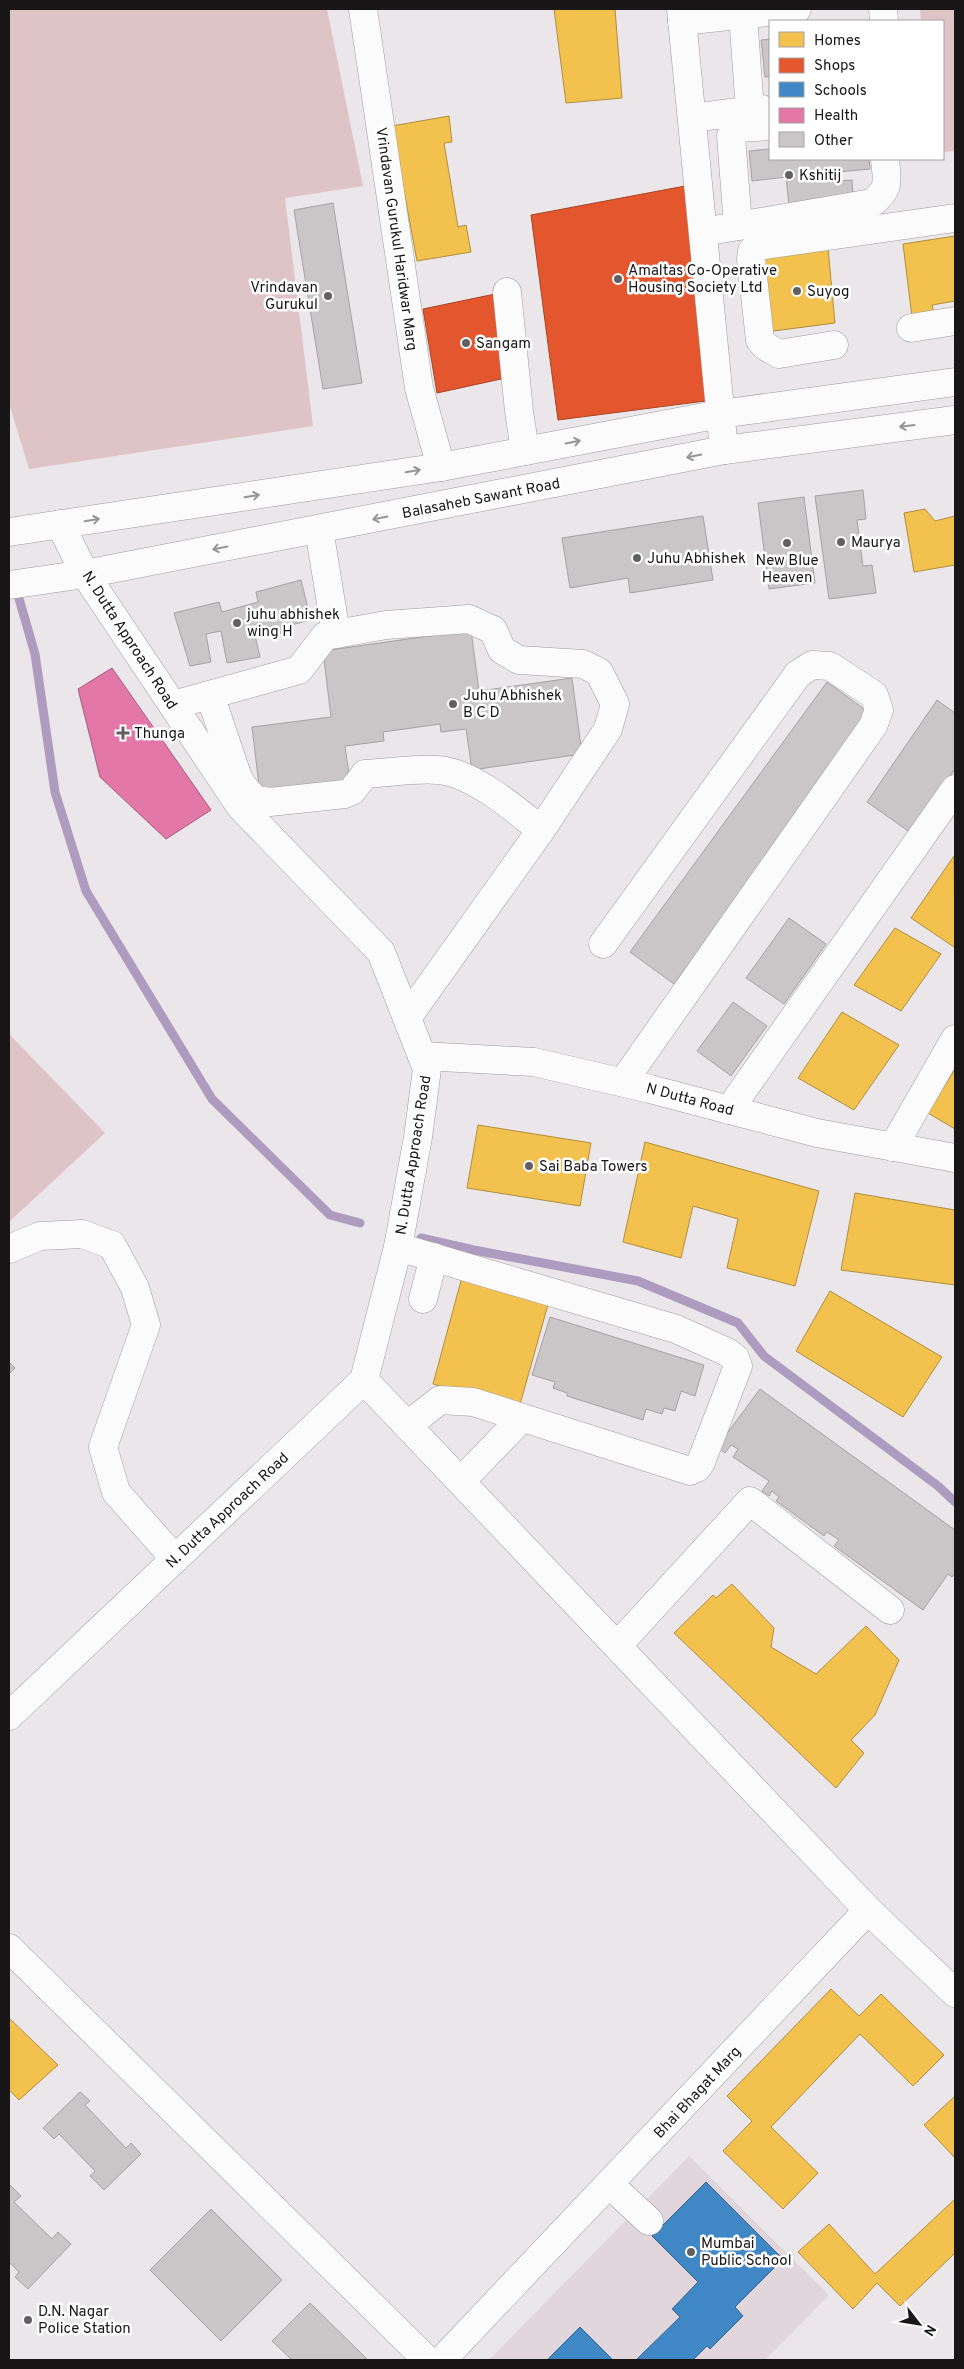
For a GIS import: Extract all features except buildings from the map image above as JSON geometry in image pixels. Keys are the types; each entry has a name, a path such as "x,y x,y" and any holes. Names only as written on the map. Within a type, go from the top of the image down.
{"street":[{"name":"Vrindavan Gurukul Haridwar Marg","path":"363,9 420,388 442,467"},
{"path":"724,450 682,15 743,15 797,9"},
{"path":"743,15 763,115"},
{"path":"692,118 763,115"},
{"path":"738,226 731,136 738,128 763,115"},
{"path":"703,232 872,203 881,196 888,185 885,160"},
{"path":"834,345 779,354 765,346 760,340 751,259 752,251 757,246 955,218"},
{"path":"507,292 525,451"},
{"path":"911,328 955,321"},
{"path":"9,532 442,467 720,414 955,382"},
{"name":"Balasaheb Sawant Road","path":"9,585 85,574 724,450 955,420"},
{"name":"N. Dutta Approach Road","path":"9,1716 364,1380 398,1247 418,1137 427,1069 381,952 247,803 173,706 85,574 60,524"},
{"path":"319,529 336,634"},
{"path":"173,706 299,670 325,636 386,625 469,619 494,630 502,650 519,660 583,664 599,672 615,704 608,729 541,830 407,1018"},
{"path":"603,944 798,674 812,664 830,666 874,695 879,710 873,726 623,1082"},
{"path":"210,695 247,803 345,794 352,791 365,774 439,770 473,782 503,800 541,830"},
{"path":"729,1110 955,788"},
{"path":"894,1147 955,1039"},
{"name":"N Dutta Road","path":"422,1056 534,1062 623,1082 817,1133 955,1158"},
{"path":"9,1249 40,1236 48,1235 82,1234 112,1244 135,1288 146,1325 103,1447 116,1492 175,1560"},
{"path":"398,1247 676,1329 727,1352 736,1358 738,1366 701,1462 690,1471 473,1402 440,1400 408,1425"},
{"path":"423,1299 434,1257"},
{"path":"364,1380 868,1910 955,1993"},
{"path":"461,1480 522,1418"},
{"path":"618,1646 750,1501 890,1610"},
{"name":"Bhai Bhagat Marg","path":"442,2360 868,1910"},
{"path":"9,1948 427,2360"},
{"path":"609,2184 649,2221"}],"shaded area":[{"path":"9,9 327,9 363,186 285,198 313,426 29,469 9,403"},
{"path":"920,9 955,9 955,151 944,152 944,20 921,20"},
{"path":"9,1034 105,1133 9,1222"},
{"name":"Mumbai Public School","path":"689,2156 829,2295 765,2360 489,2360"}],"waterway":[{"path":"18,595 35,654 55,792 86,891 212,1099 330,1215 360,1223"},
{"path":"421,1238 638,1281 738,1323 764,1356 938,1486 955,1502"}],"place":[{"name":"Kshitij","path":"789,175"},
{"name":"Amaltas Co-Operative Housing Society Ltd","path":"618,279"},
{"name":"Suyog","path":"797,291"},
{"name":"Vrindavan Gurukul","path":"328,296"},
{"name":"Sangam","path":"466,343"},
{"name":"Maurya","path":"841,542"},
{"name":"New Blue Heaven","path":"787,543"},
{"name":"Juhu Abhishek","path":"637,558"},
{"name":"juhu abhishek wing H","path":"237,623"},
{"name":"Juhu Abhishek B C D","path":"453,704"},
{"name":"Thunga","path":"123,733"},
{"name":"Sai Baba Towers","path":"529,1166"},
{"name":"Mumbai Public School","path":"691,2252"},
{"name":"D.N. Nagar Police Station","path":"28,2320"}]}
